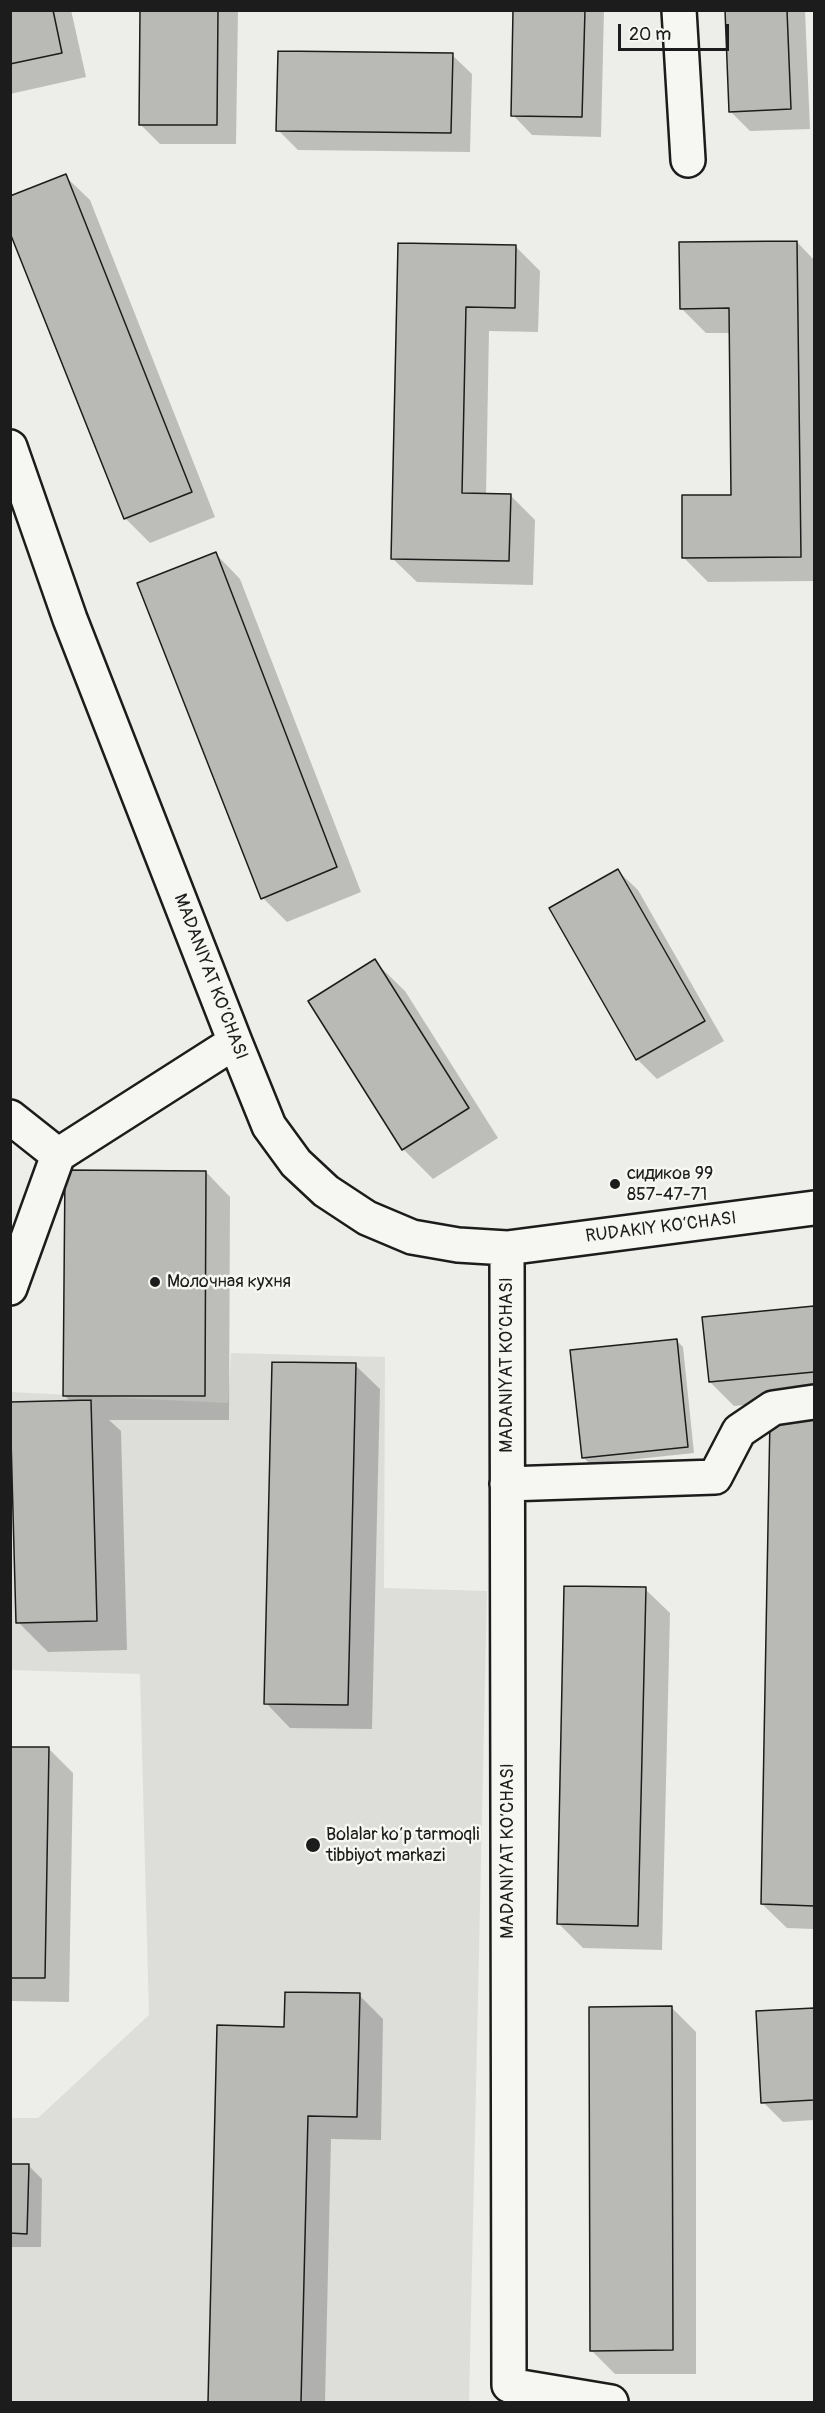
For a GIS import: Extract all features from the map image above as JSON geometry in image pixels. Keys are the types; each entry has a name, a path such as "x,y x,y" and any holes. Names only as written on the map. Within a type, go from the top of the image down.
{"street":[{"path":"679,10 688,160"},
{"name":"MADANIYAT KO‘CHASI","path":"10,447 70,619 269,1126 296,1163 326,1191 367,1218 412,1237 458,1245 507,1248 509,2385 611,2403"},
{"path":"10,1288 58,1155 235,1042"},
{"path":"10,1118 58,1155"},
{"name":"RUDAKIY KO‘CHASI","path":"507,1248 814,1208"},
{"path":"507,1484 715,1477 739,1431 773,1408 814,1402"}],"shaded area":[{"name":"Bolalar ko‘p tarmoqli tibbiyot markazi","path":"231,1353 385,1357 384,1588 487,1591 469,2402 11,2402 11,2118 38,2118 149,2015 140,1674 11,1670 10,1392 228,1403"}],"building":[{"path":"10,10 53,10 62,53 10,64"},
{"path":"140,10 218,10 217,125 139,125"},
{"path":"513,10 585,10 582,117 511,116"},
{"path":"725,10 787,10 791,109 729,112"},
{"path":"278,51 453,53 451,133 276,131"},
{"path":"66,174 192,492 124,519 10,233 10,196"},
{"path":"797,241 801,557 682,558 682,495 731,495 729,308 680,309 679,242"},
{"path":"398,243 516,245 515,308 466,307 462,493 511,494 509,561 391,559"},
{"path":"216,552 337,867 261,899 137,583"},
{"path":"618,869 705,1021 636,1060 549,908"},
{"path":"375,959 469,1108 402,1150 308,1001"},
{"path":"65,1170 206,1171 205,1396 63,1396"},
{"path":"814,1306 814,1372 709,1382 702,1317"},
{"path":"677,1339 688,1447 582,1458 570,1350"},
{"path":"272,1362 356,1363 348,1705 264,1704"},
{"path":"91,1400 97,1621 16,1623 10,1402"},
{"path":"770,1418 814,1418 814,1906 761,1904"},
{"path":"564,1586 646,1587 638,1926 557,1924"},
{"path":"10,1747 49,1747 45,1978 10,1978"},
{"path":"285,1992 360,1993 357,2117 308,2116 301,2402 208,2402 217,2025 284,2027"},
{"path":"672,2006 673,2350 590,2351 589,2007"},
{"path":"814,2008 814,2100 761,2103 756,2011"},
{"path":"10,2164 29,2164 27,2234 10,2233"}],"place":[{"name":"сидиков 99 857-47-71","path":"615,1184"},
{"name":"Молочная кухня","path":"155,1282"},
{"name":"Bolalar ko‘p tarmoqli tibbiyot markazi","path":"313,1845"}]}
